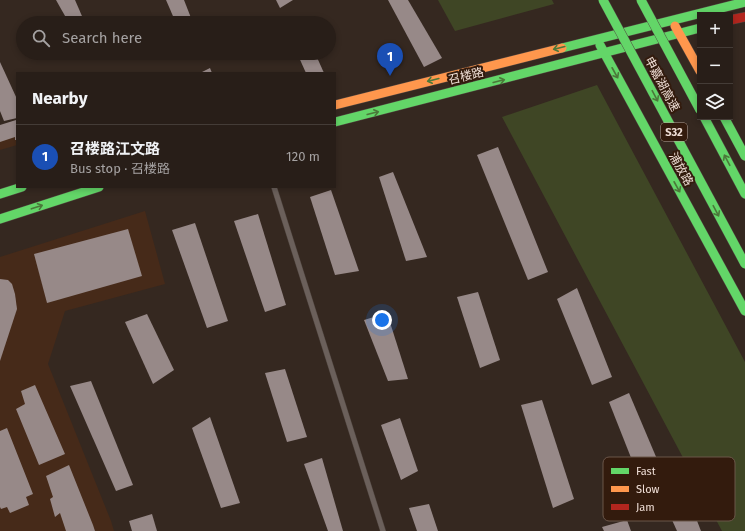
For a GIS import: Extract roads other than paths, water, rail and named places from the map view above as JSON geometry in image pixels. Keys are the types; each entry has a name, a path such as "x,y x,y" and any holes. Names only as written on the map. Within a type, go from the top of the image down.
{"main road":[{"name":"申嘉湖高速","path":"603,0 745,264"},
{"name":"申嘉湖高速","path":"641,0 697,104"},
{"path":"697,65 672,21 745,2"},
{"path":"733,19 745,17"},
{"name":"召楼路","path":"336,105 672,21"},
{"path":"680,33 697,29"},
{"name":"召楼路","path":"336,122 680,33"},
{"name":"浦放路","path":"597,39 745,310"},
{"name":"S32","path":"706,120 745,194"},
{"path":"726,120 745,156"},
{"path":"0,194 19,188"},
{"path":"0,219 96,188"}],"lane":[{"path":"274,188 383,531"}],"place":[{"name":"召楼路江文路","path":"390,76"}]}
